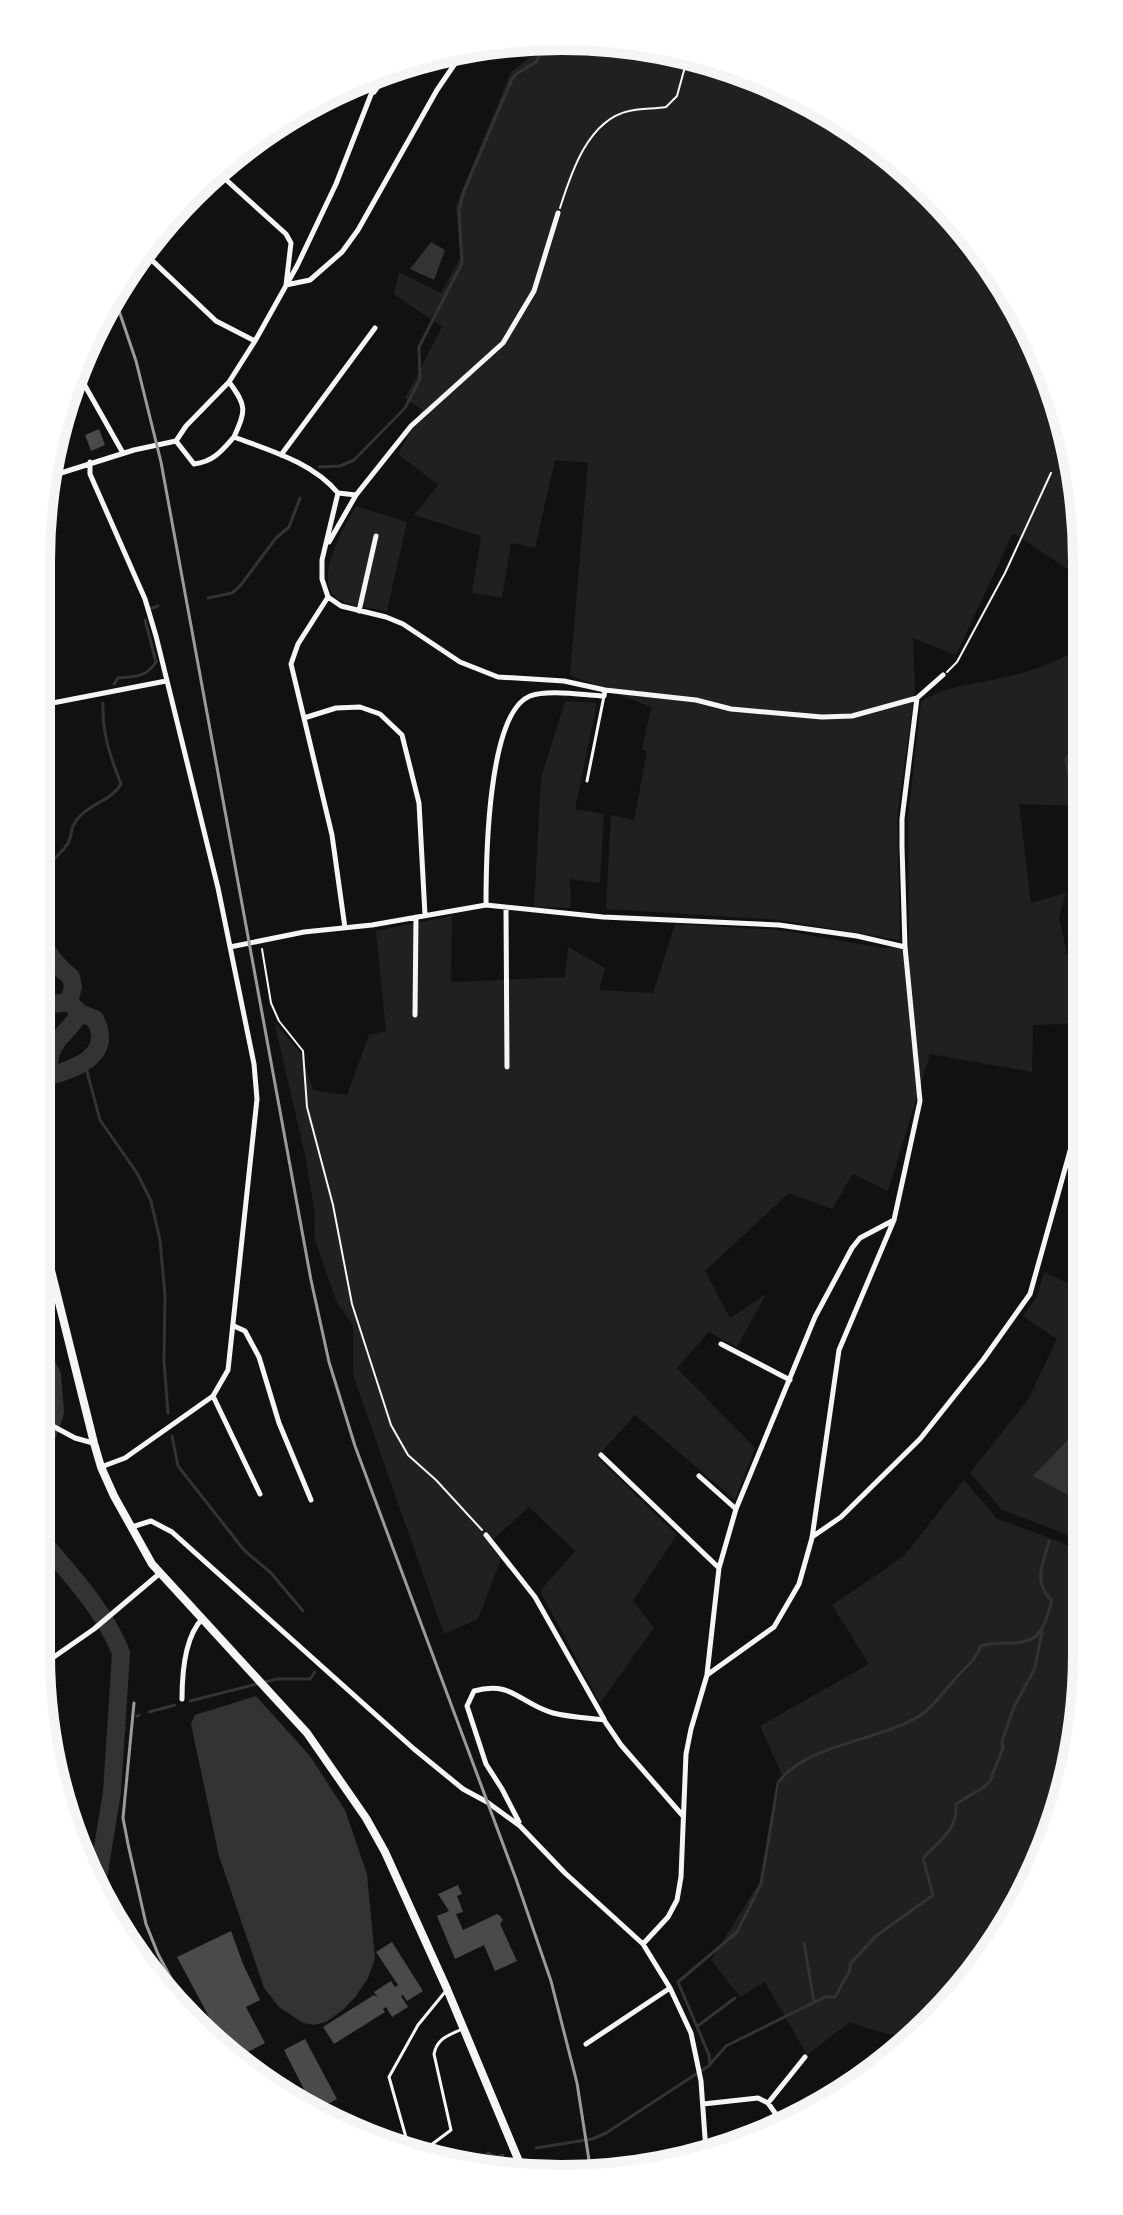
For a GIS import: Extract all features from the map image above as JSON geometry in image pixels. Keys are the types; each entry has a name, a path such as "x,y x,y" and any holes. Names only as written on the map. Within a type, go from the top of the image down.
{"main road":[{"path":"50,1266 101,1467 132,1527 159,1574 258,1678 316,1745 366,1818 385,1852 447,1989 520,2163"}],"street":[{"path":"286,285 310,280 342,252 457,61"},
{"path":"370,98 380,83"},
{"path":"58,473 90,462 176,441 186,426 229,382 286,285 336,184 375,86"},
{"path":"223,177 286,234 291,243 286,285"},
{"path":"324,550 356,495 411,426 503,343 534,291 558,213"},
{"path":"150,258 216,321 255,341"},
{"path":"281,455 375,328"},
{"path":"83,382 123,453"},
{"path":"176,441 194,464 220,454 234,437 245,414 229,382"},
{"path":"234,437 314,470 338,493 356,495"},
{"path":"90,462 90,474 145,599 203,819 254,1064 257,1099 228,1370 213,1396 125,1458 101,1467"},
{"path":"338,493 324,550 322,579 328,597 341,606 403,624 460,662 498,677 564,681 604,693"},
{"path":"359,611 376,536"},
{"path":"328,597 298,644 292,657 292,670 332,835 345,928"},
{"path":"486,905 487,845 494,776 505,732 516,707 529,696 540,693 604,693 696,700 731,709 822,717 852,716 917,698 943,675"},
{"path":"50,703 166,681"},
{"path":"707,1675 774,1627 799,1584 812,1538 839,1350 894,1220 920,1101 905,947 902,819 917,698"},
{"path":"304,718 336,708 360,707 380,714 402,735 419,803 425,915"},
{"path":"230,947 304,932 486,905 603,917 779,925 857,936 905,947"},
{"path":"506,908 507,1067"},
{"path":"415,1015 416,917"},
{"path":"812,1538 841,1517 920,1439 983,1360 1030,1294 1073,1140"},
{"path":"643,1944 668,1917 677,1900 681,1877 686,1754 707,1675 719,1568 736,1509 815,1317 852,1248 860,1238 894,1220"},
{"path":"234,1326 245,1331 259,1357 279,1423 311,1500"},
{"path":"721,1344 790,1380"},
{"path":"213,1396 260,1494"},
{"path":"50,1425 75,1438 94,1443"},
{"path":"601,1455 719,1568"},
{"path":"699,1476 736,1509"},
{"path":"132,1527 151,1521 162,1524 414,1749 463,1789 520,1826 565,1873 643,1944 670,1988 691,2033 701,2081 706,2144"},
{"path":"486,1535 535,1597 621,1745 684,1817"},
{"path":"50,1660 94,1629 159,1574"},
{"path":"182,1699 182,1676 193,1629 202,1619"},
{"path":"520,1826 486,1764 467,1706 474,1691 490,1687 511,1690 549,1712 604,1720"},
{"path":"586,2044 670,1988"},
{"path":"768,2103 805,2057"},
{"path":"703,2104 758,2098 768,2103 778,2117"}],"lane":[{"path":"587,781 604,693"},
{"path":"407,2141 389,2077 418,2025 447,1989"},
{"path":"428,2148 451,2130 434,2054 436,2046 441,2039 463,2028"}],"path":[{"path":"558,213 579,158 600,127 626,111 666,107 677,96 685,65"},
{"path":"943,675 957,662 1005,573 1051,473"},
{"path":"261,940 271,1003 279,1021 303,1051 307,1107 333,1205 352,1304 391,1425 408,1455 436,1480 486,1535"}],"shaded area":[{"path":"534,51 628,54 694,67 788,103 846,136 899,177 946,224 987,277 1034,366 1056,429 1063,462 1072,528 1073,572 1013,533 956,655 913,638 915,689 897,817 900,940 780,920 606,909 611,815 634,820 647,751 642,750 651,707 570,675 588,463 555,460 535,548 511,543 502,598 472,593 481,536 414,515 438,485 398,454 422,410 405,398 442,327 394,294 399,272 441,293 460,258 456,205 511,72 537,52"},
{"path":"431,242 445,250 434,280 410,269"},
{"path":"356,506 407,522 387,611 349,604 338,599 331,590 329,566"},
{"path":"1073,651 1073,806 1019,804 1031,903 1066,893 1059,917 1067,954 1073,965 1073,1023 1033,1025 1032,1072 930,1054 888,1191 853,1174 832,1209 789,1193 705,1271 730,1318 766,1294 737,1347 709,1332 677,1368 755,1448 735,1500 635,1415 597,1457 677,1535 633,1601 654,1628 600,1703 540,1591 575,1551 529,1507 489,1543 501,1559 478,1619 444,1634 353,1375 353,1325 337,1303 314,1237 315,1213 305,1155 274,1021 301,1054 313,1090 347,1095 369,1035 386,1031 376,931 452,916 451,982 565,977 568,947 605,968 599,990 653,993 675,924 779,930 883,948 909,946 908,818 921,702 951,688 1006,677"},
{"path":"565,701 597,703 575,809 604,814 600,883 570,879 571,908 534,907 541,778"},
{"path":"1044,1272 1073,1286 1073,1435 1034,1476 1073,1497 1073,1540 1063,1533 1002,1510 970,1473 1028,1400 1057,1339 1023,1316 1037,1297"},
{"path":"1073,1434 1073,1498 1033,1476"},
{"path":"964,1480 997,1519 1073,1549 1072,1687 1063,1753 1046,1818 1020,1880 987,1938 946,1991 902,2035 850,2022 807,2055 765,1982 740,1997 711,1960 759,1883 782,1775 760,1726 869,1664 832,1605 904,1556"},
{"path":"256,1696 310,1756 345,1810 367,1874 375,1959 368,1978 344,2009 326,2022 314,2025 303,2023 279,2007 264,1988 219,1856 191,1724 195,1715"}],"building":[{"path":"99,429 105,445 91,451 85,435"},
{"path":"458,1885 462,1894 457,1896 463,1912 456,1914 463,1930 497,1914 503,1920 500,1924 517,1961 495,1971 484,1945 455,1959 437,1916 449,1911 438,1894"},
{"path":"231,1931 260,2000 246,2007 265,2043 244,2054 216,2031 177,1957"},
{"path":"392,1942 423,1991 407,2001 401,1996 408,2007 392,2017 386,2007 383,2009 385,2012 334,2044 323,2027 374,1995 378,1998 374,1992 391,1981 395,1987 398,1985 376,1952"},
{"path":"305,2039 337,2099 324,2106 308,2097 284,2050"},
{"path":"444,2147 446,2150 449,2147 453,2153 436,2149"}],"waterway":[{"path":"319,467 340,466 354,460 405,408 420,379 419,347 462,263 459,210 464,191 512,79 536,62 542,51"},
{"path":"208,598 232,593 240,586 276,538 289,527 300,498"},
{"path":"152,608 158,606"},
{"path":"114,684 118,678 144,673 156,662 145,620"},
{"path":"50,872 54,859 68,843 77,819 113,794 121,784 108,744 103,703"},
{"path":"1073,749 1066,759 1069,776 1073,779"},
{"path":"50,954 71,977 73,987 69,1002 80,1013 95,1019 100,1033 99,1045 84,1062 50,1076"},
{"path":"50,1003 69,1002"},
{"path":"50,1058 54,1046 80,1013"},
{"path":"85,1064 100,1120 137,1173 151,1201 160,1240 165,1296 164,1361 168,1413"},
{"path":"50,1371 55,1412 50,1426"},
{"path":"172,1436 178,1466 244,1550 271,1573 303,1611"},
{"path":"536,2148 592,2139 606,2133 710,2065 709,2055 678,1982 737,1932 761,1884 778,1783 790,1770 824,1751 905,1724 921,1715 972,1661 981,1646 1034,1638 1043,1627 1052,1601 1041,1579 1049,1541"},
{"path":"50,1550 94,1605 121,1653 112,1792 99,1871"},
{"path":"711,2063 726,2046 825,1997 835,1997 850,1970 850,1964 876,1936 933,1895 923,1858 951,1828 956,1804 990,1781 1014,1707 1035,1668 1042,1631"},
{"path":"190,1701 277,1679 310,1679 315,1672"},
{"path":"149,1712 175,1705"},
{"path":"115,1737 125,1728"},
{"path":"804,1943 814,2002"},
{"path":"699,2025 735,1998"},
{"path":"488,2153 497,2157 503,2155"}],"railway":[{"path":"118,308 136,361 161,462 311,1280 329,1362 355,1446 551,1981 577,2083 590,2164"},
{"path":"134,1703 123,1818 146,1924 179,1993"}]}
